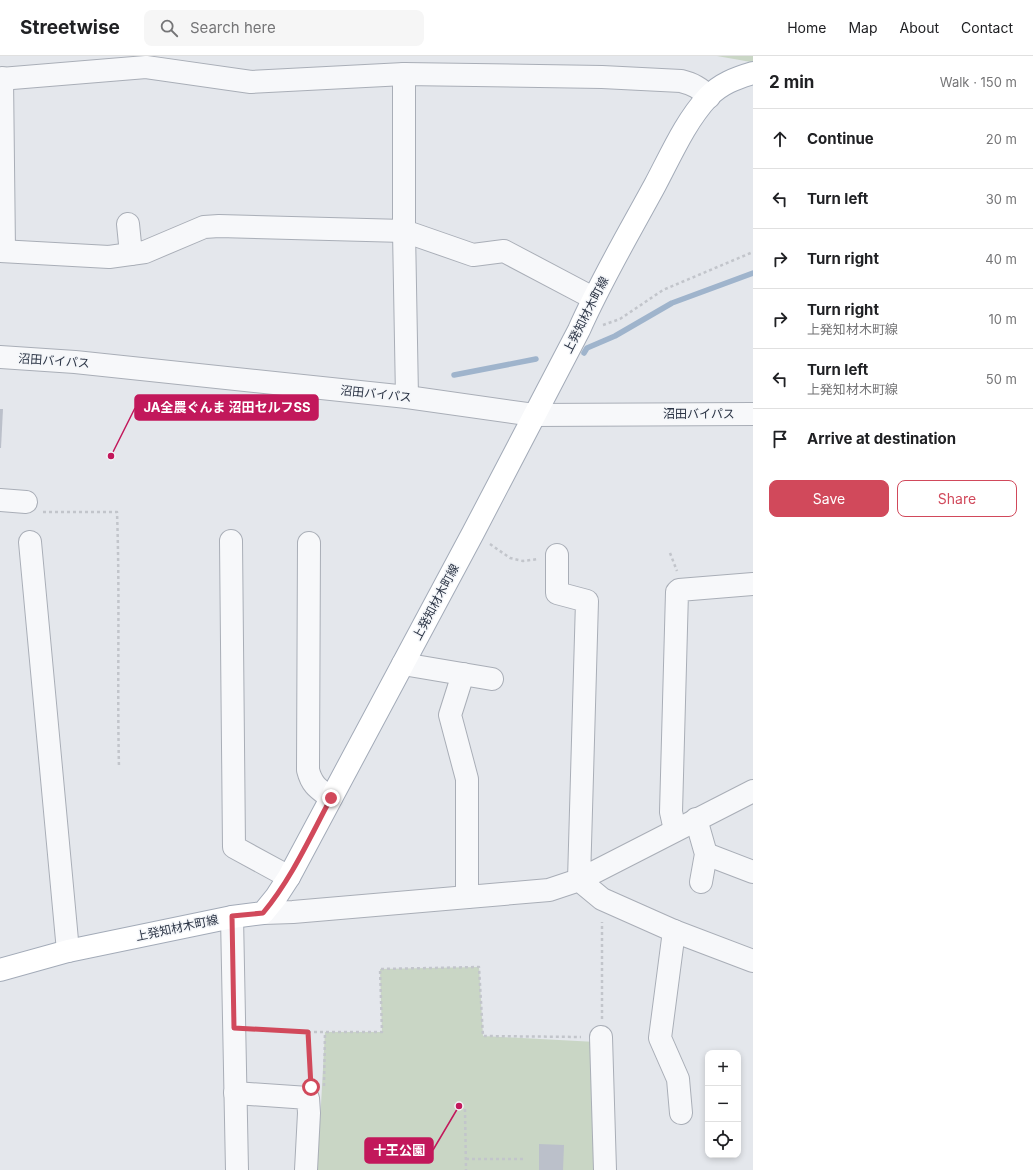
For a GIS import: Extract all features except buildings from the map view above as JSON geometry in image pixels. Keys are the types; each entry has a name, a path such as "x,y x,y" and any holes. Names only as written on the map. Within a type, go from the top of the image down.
{"main road":[{"name":"上発知材木町線","path":"0,970 68,951 232,916 263,913 289,877 473,533 579,330 593,298 689,123 709,97 719,87 730,81 753,73"}],"street":[{"path":"593,298 504,252 473,254 404,231 219,226 204,227 145,252 110,257 2,251 1,79 146,67 251,82 404,74 602,77 691,83 700,88 709,97"},
{"path":"404,74 404,231 407,397"},
{"path":"128,224 131,254"},
{"name":"沼田バイパス","path":"0,357 75,362 407,397 534,415 753,414"},
{"path":"0,500 31,507"},
{"path":"231,541 234,847 289,877"},
{"path":"30,542 68,951"},
{"path":"309,543 308,770 310,778 315,786 331,798"},
{"path":"557,555 557,593 587,601 579,880"},
{"path":"675,830 671,812 677,592 679,590 753,584"},
{"path":"403,664 492,679"},
{"path":"463,674 450,715 468,779 467,897"},
{"path":"263,913 293,912 549,890 579,880 753,791"},
{"path":"696,819 706,854 701,882"},
{"path":"706,854 753,872"},
{"path":"579,880 602,899 674,930 753,961"},
{"path":"232,916 237,1170"},
{"path":"674,930 660,1038 678,1079 681,1113"},
{"path":"601,1037 604,1170"},
{"path":"236,1093 316,1095 309,1113 306,1170"}],"path":[{"path":"579,330 597,327 620,319 663,290 753,252"},
{"path":"31,507 117,512 119,768"},
{"path":"473,533 510,558 523,561 557,555"},
{"path":"234,1028 308,1032 382,1032 380,969 479,966 483,1036 601,1037 602,899"},
{"path":"308,1032 311,1087 316,1095"},
{"path":"316,1095 325,1032"},
{"path":"464,1109 466,1170"},
{"path":"466,1159 525,1159"}],"green space":[{"path":"717,56 753,56 753,62 751,62"},
{"path":"479,967 483,1036 596,1042 599,1170 310,1170 316,1123 320,1123 325,1032 382,1032 380,969"}],"waterway":[{"path":"584,353 587,348 615,336 672,303 753,273"},
{"path":"454,375 536,359"}],"place":[{"name":"JA全農ぐんま 沼田セルフSS","path":"111,456"},
{"name":"十王公園","path":"459,1106"}],"route":[{"path":"311,1087 308,1032 234,1028 232,916 263,913 289,877 331,798"}]}
